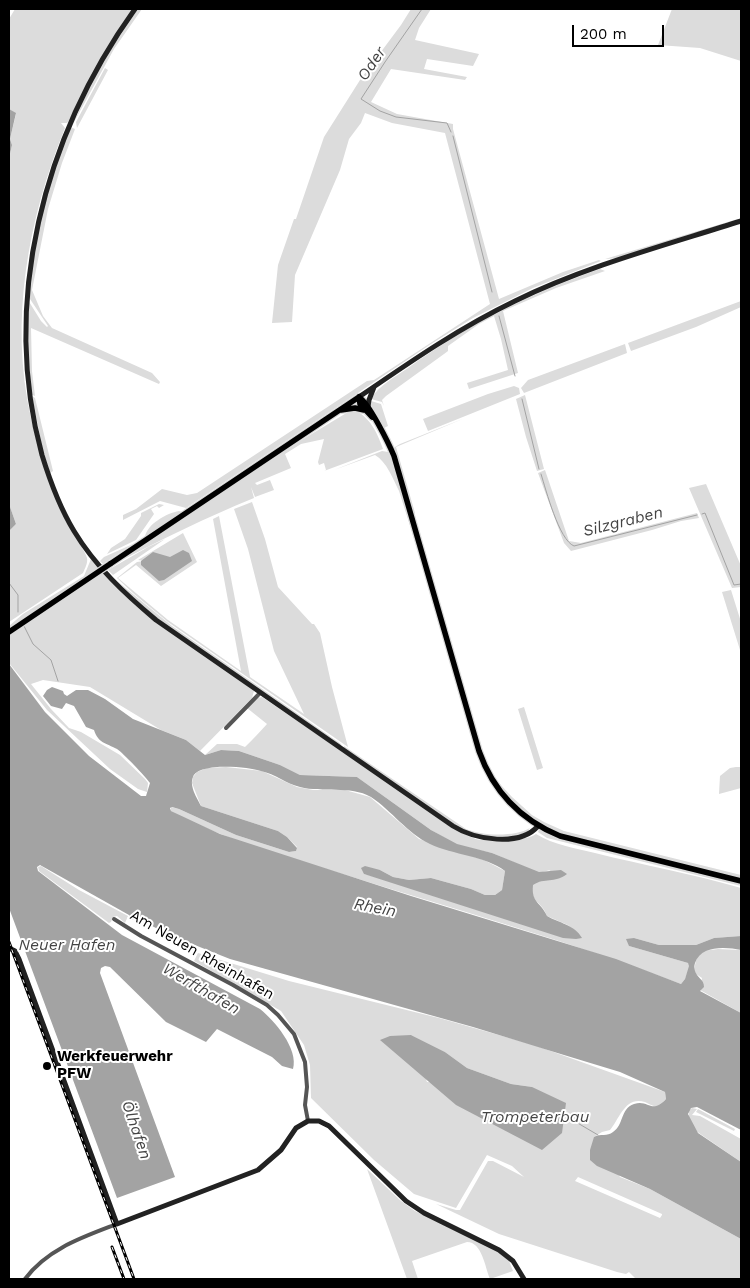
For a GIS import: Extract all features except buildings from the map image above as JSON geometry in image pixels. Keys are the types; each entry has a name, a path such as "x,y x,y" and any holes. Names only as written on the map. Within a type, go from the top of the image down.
{"main road":[{"path":"9,632 359,397 359,402 374,420 388,442 395,461 482,761 502,795 538,826 573,840 741,881"},
{"path":"339,410 366,409"}],"street":[{"path":"135,9 108,49 84,93 64,136 46,184 38,216 25,290 23,344 27,394 38,441 54,488 74,531 92,556 124,591 156,620 464,832 481,838 522,837 530,834 538,826"},
{"path":"359,397 462,329 538,290 614,262 741,221"},
{"path":"366,409 374,386"},
{"path":"226,728 260,693"},
{"name":"Am Neuen Rheinhafen","path":"114,919 141,936 234,985 267,1005 278,1015 294,1034 305,1062 307,1087 305,1105 308,1120"},
{"path":"11,949 19,959 117,1224"},
{"path":"25,1279 33,1268 53,1253 71,1243 234,1180 265,1165 280,1150 296,1128 308,1120 319,1121 328,1126 394,1191 410,1204 503,1252 517,1266 524,1279"}],"shaded area":[{"path":"15,9 133,9 104,53 69,121 61,123 65,128 41,198 32,234 22,308 22,345 25,381 34,431 56,497 69,526 86,555 87,564 83,573 9,622 9,531 16,524 9,504 9,158 12,145 10,139 16,114 9,109 9,19"},
{"path":"138,9 142,9 114,49 73,124 99,67"},
{"path":"411,9 431,9 419,28 415,40 479,54 473,66 427,59 424,69 467,77 465,80 391,69 371,102 397,114 453,124 499,299 563,272 599,260 601,261 533,288 473,318 431,344 186,508 160,501 123,520 123,515 136,509 162,489 187,495 197,493 367,381 374,380 490,304 445,133 392,123 365,113 361,123 349,139 340,170 295,275 292,322 272,323 278,265 324,137 360,80"},
{"path":"672,9 741,9 741,61 700,48 658,45"},
{"path":"105,68 108,70 77,128 76,122"},
{"path":"70,127 75,129 48,209 32,290 43,316 52,328 152,373 160,382 159,384 31,328 32,371 35,396 30,394 24,345 25,307 28,300 41,321 48,326 30,299 28,289 44,197"},
{"path":"741,218 620,258 605,259"},
{"path":"600,269 605,271 556,288 503,311 518,373 469,389 467,383 508,370 494,316 448,346 448,351 386,396 382,400 384,406 382,402 371,399 388,382 430,352 476,324 524,300"},
{"path":"741,301 741,307 696,327 631,351 628,343"},
{"path":"625,344 627,353 524,393 521,388 528,380"},
{"path":"514,386 519,388 520,394 428,431 423,419"},
{"path":"525,395 544,469 537,471 516,399"},
{"path":"32,396 35,398 53,471 50,473 43,451"},
{"path":"371,401 381,404 388,426 384,428 371,407"},
{"path":"353,409 364,416 372,426 383,449 324,471 326,470 324,463 319,465 318,462 324,439 301,444 285,454 291,468 255,483 257,485 270,480 274,490 255,497 251,487 254,498 167,537 116,563 300,441"},
{"path":"465,418 396,447 415,513 413,514 394,451 395,447"},
{"path":"382,451 388,452 392,459 431,591 399,491 383,462 375,455 334,470"},
{"path":"545,470 569,541 581,543 697,513 699,518 681,521 571,551 564,543 538,473"},
{"path":"706,484 741,566 741,587 732,588 689,488"},
{"path":"252,502 265,539 278,587 314,624 320,633 348,747 168,622 117,578 137,562 144,561 138,560 183,533 197,562 161,586 136,565 118,578 168,620 241,671 213,519 219,516 250,677 304,714 274,651 248,549 234,509"},
{"path":"159,504 164,505 151,509 154,514 136,540 107,554 111,548 125,539 141,516 141,513"},
{"path":"179,511 182,512 145,537 149,528 158,520"},
{"path":"165,539 113,575 108,570 148,547"},
{"path":"133,544 103,564 100,561 104,557"},
{"path":"91,559 125,595 254,691 252,698 200,751 186,740 161,730 90,687 43,680 31,684 69,728 81,732 120,755 148,783 147,792 138,789 110,769 47,710 9,663 9,626 23,614 84,576"},
{"path":"117,581 172,626 341,744 342,747 167,626 138,602"},
{"path":"731,590 741,622 740,650 722,592"},
{"path":"262,697 461,832 476,839 507,841 524,839 536,834 565,846 741,888 741,936 714,938 696,945 659,945 634,938 629,946 688,963 690,966 681,984 557,941 258,848 192,822 171,811 171,807 179,809 236,835 289,852 296,851 297,847 278,831 201,806 192,783 193,777 197,772 207,768 226,767 262,771 297,787 313,790 345,790 370,797 419,839 484,860 505,871 502,890 495,895 485,895 471,889 431,878 409,880 393,877 380,870 364,874 570,926 547,916 533,896 532,885 540,880 543,881 550,870 539,873 492,853 457,845 431,830 357,777 300,775 280,765 239,751 221,750 205,755 217,744 237,744 245,747 254,738 267,724 247,708 257,698"},
{"path":"524,707 543,768 537,770 518,709"},
{"path":"344,746 466,829 481,833 507,834 530,828 526,833 513,836 482,837 459,828 344,749"},
{"path":"741,767 741,788 719,794 720,776 730,768"},
{"path":"499,783 532,815 564,831 741,875 741,886 547,838 538,832 541,825 517,806 498,785"},
{"path":"41,866 79,890 128,916 125,923 117,916 113,917 109,923 39,871 38,867"},
{"path":"718,949 741,950 741,1013 700,990 702,978 696,974 694,969 697,957 703,951"},
{"path":"198,953 289,981 439,1018 534,1045 665,1092 666,1099 657,1107 645,1102 632,1102 624,1109 610,1130 594,1137 620,1177 650,1189 741,1239 741,1279 636,1279 629,1272 626,1274 617,1272 499,1234 436,1204 460,1210 488,1161 493,1161 524,1177 512,1166 487,1155 456,1208 414,1194 374,1160 311,1098 310,1065 304,1045 281,1011 194,961","holes":["411,1035 445,1052 467,1068 511,1084 532,1087 427,1082","578,1177 662,1214 662,1215 660,1218 575,1181"]},
{"path":"692,1108 697,1109 692,1115 700,1116 741,1139 741,1162 696,1131 689,1117 689,1110"},
{"path":"698,1109 735,1129 734,1131 696,1112"},
{"path":"367,1169 401,1201 415,1211 496,1250 509,1261 513,1271 490,1279 480,1251 472,1243 467,1242 412,1261 418,1279 407,1279"}],"water":[{"path":"9,109 16,113 10,139 12,145 9,158"},
{"path":"9,504 16,524 9,531"},
{"path":"183,550 189,553 192,561 164,580 159,581 141,565 141,561 153,552 170,557"},
{"path":"9,664 45,712 89,756 141,796 146,796 150,783 144,776 120,751 103,742 98,738 94,730 86,727 74,706 66,703 62,709 51,706 43,696 47,690 52,687 63,691 67,696 76,690 88,690 105,699 133,719 186,740 205,755 221,750 239,751 280,765 300,775 357,777 431,830 457,844 492,853 539,872 561,870 567,874 558,879 542,881 533,885 535,899 547,916 571,927 582,938 563,938 364,874 361,868 365,866 380,870 393,877 409,880 431,878 471,889 485,895 495,895 502,890 505,871 488,862 430,844 414,834 379,803 363,793 300,787 255,769 214,767 204,769 197,772 192,781 194,792 201,806 278,831 287,837 297,848 296,851 289,852 236,835 179,809 170,808 171,811 220,834 411,896 616,959 681,984 685,979 689,966 688,963 629,946 626,939 634,938 659,945 696,945 714,938 741,936 741,950 721,948 708,950 698,957 694,967 704,984 700,991 741,1013 741,1130 697,1107 691,1108 688,1114 698,1133 741,1162 741,1239 650,1189 597,1166 590,1160 590,1150 594,1137 613,1132 619,1125 626,1110 634,1104 643,1103 657,1106 661,1104 666,1099 665,1092 620,1072 473,1027 230,959 167,934 162,935 160,930 152,926 146,927 144,922 136,919 131,920 129,915 40,865 37,867 38,871 122,935 260,1009 272,1020 284,1036 289,1044 294,1061 293,1069 282,1066 272,1057 217,1029 206,1042 166,1022 110,967 105,966 101,968 100,973 175,1177 117,1198 9,908"},
{"name":"Trompeterbau","path":"411,1035 445,1052 467,1068 511,1084 532,1087 566,1103 562,1133 542,1150 456,1105 380,1040 390,1036"}],"waterway":[{"name":"Oder","path":"422,9 361,99 380,111 396,117 447,123 451,132"},
{"name":"Oder","path":"453,136 492,292"},
{"name":"Silzgraben","path":"499,316 515,376"},
{"name":"Silzgraben","path":"522,399 539,469"},
{"name":"Silzgraben","path":"541,474 558,525 568,542 574,546 697,515"},
{"name":"Silzgraben","path":"702,514 705,513 734,585 741,584"},
{"path":"9,583 18,595 18,612"},
{"path":"24,626 33,644 51,660 58,681"},
{"path":"564,1115 598,1135"}],"railway":[{"path":"9,942 134,1279"},
{"path":"112,1247 124,1279"}],"place":[{"name":"Werkfeuerwehr PFW","path":"47,1066"}],"water label":[{"name":"Rhein","path":"375,908"},
{"name":"Neuer Hafen","path":"67,945"},
{"name":"Werfthafen","path":"201,989"},
{"name":"Ölhafen","path":"136,1130"}]}
